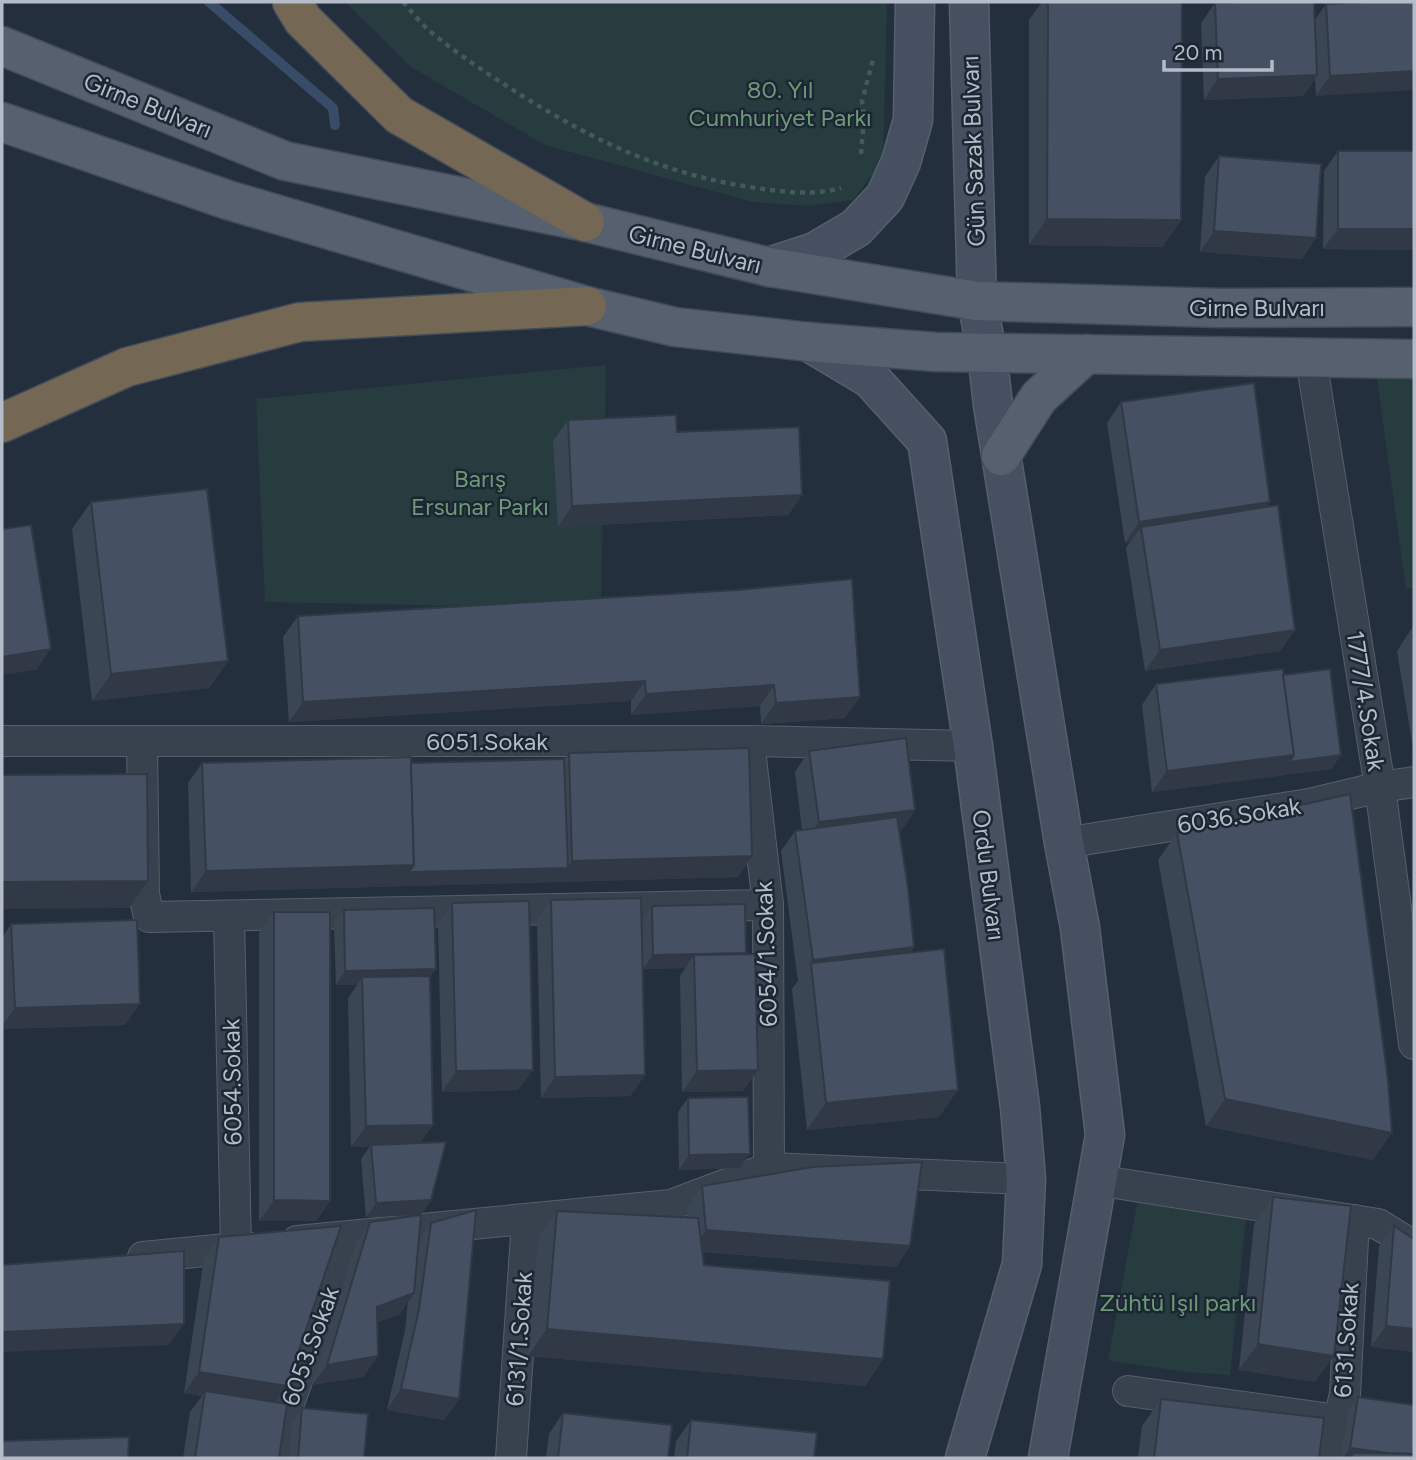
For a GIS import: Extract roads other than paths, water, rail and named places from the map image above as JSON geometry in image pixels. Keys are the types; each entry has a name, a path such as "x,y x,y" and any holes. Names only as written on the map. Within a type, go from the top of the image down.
{"highway":[{"path":"292,2 303,20 399,115 585,222"},
{"path":"2,423 127,367 300,322 587,306"}],"main road":[{"path":"769,267 816,252 856,228 885,197 901,162 913,120 915,2"},
{"name":"Gün Sazak Bulvarı","path":"969,2 977,301"},
{"name":"Girne Bulvarı","path":"2,46 285,161 585,222 769,267 977,301 1220,308 1414,307"},
{"name":"Girne Bulvarı","path":"2,122 228,200 587,306 675,327 809,342 936,352 1414,359"},
{"path":"977,301 1064,844 1080,928 1105,1135 1048,1458"},
{"name":"Ordu Bulvarı","path":"809,342 870,379 927,441 973,746 1020,1107 1026,1179 1022,1264 965,1458"},
{"path":"1001,456 1039,397 1086,354"}],"street":[{"name":"1777/4.Sokak","path":"1311,359 1380,787 1414,1044"},
{"name":"6051.Sokak","path":"2,741 749,741 973,746"},
{"path":"142,741 144,894 149,918 768,905"},
{"name":"6054/1.Sokak","path":"749,741 768,905 769,1168"},
{"name":"6036.Sokak","path":"1064,844 1309,804 1414,782"},
{"name":"6054.Sokak","path":"229,916 236,1248"},
{"path":"112,1261 671,1205 769,1168 1026,1179"},
{"path":"1096,1180 1378,1224 1414,1246"},
{"name":"6131/1.Sokak","path":"511,1458 527,1220"},
{"name":"6131.Sokak","path":"1329,1458 1345,1394 1354,1220"},
{"name":"6053.Sokak","path":"279,1458 285,1414 350,1236"},
{"path":"1128,1391 1338,1420"}],"waterway":[{"path":"209,2 333,108 335,125"}],"park label":[{"name":"80. Yıl Cumhuriyet Parkı","path":"780,103"},
{"name":"Barış Ersunar Parkı","path":"480,492"},
{"name":"Zühtü Işıl parkı","path":"1178,1302"}]}
